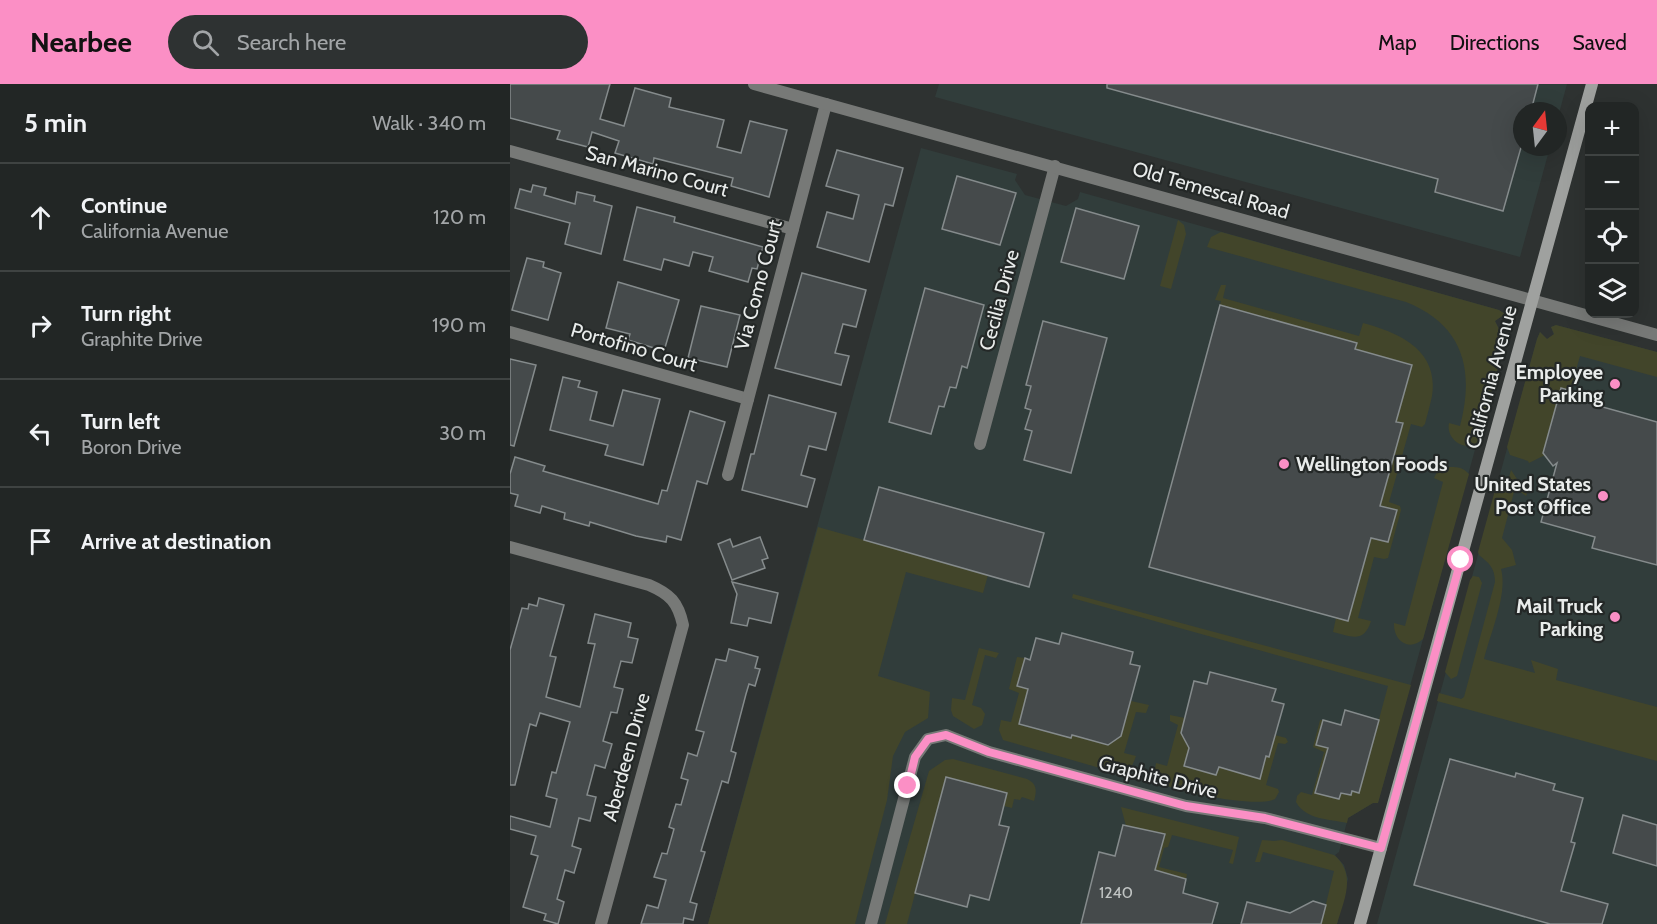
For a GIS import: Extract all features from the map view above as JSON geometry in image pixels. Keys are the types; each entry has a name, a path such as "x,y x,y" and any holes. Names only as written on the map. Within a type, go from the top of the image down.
{"main road":[{"name":"California Avenue","path":"1360,924 1592,84"}],"street":[{"name":"Old Temescal Road","path":"754,84 1657,335"},
{"name":"Via Como Court","path":"728,475 826,104"},
{"name":"San Marino Court","path":"510,151 793,229"},
{"name":"Cecilia Drive","path":"980,444 1055,166"},
{"name":"Portofino Court","path":"510,332 748,399"},
{"name":"Aberdeen Drive","path":"510,547 649,585 663,591 675,602 683,625 601,924"},
{"name":"Graphite Drive","path":"871,924 915,757 928,739 946,735 989,752 1186,806 1265,818 1381,848"}],"shaded area":[{"path":"939,84 1567,84 1562,102 1513,102 1513,156 1548,156 1520,257 935,97"},
{"path":"921,148 1017,174 1015,180 1025,195 1066,206 1078,199 1080,192 1499,310 1505,314 1495,321 1500,331 1507,333 1378,803 1373,803 1348,818 1339,852 1335,855 1344,865 1348,879 1337,924 708,924"},
{"path":"1556,325 1657,352 1657,924 1377,924 1537,339 1540,332 1547,339 1554,335 1551,327"}],"green space":[{"path":"1178,220 1184,225 1186,234 1171,289 1160,286"},
{"path":"1221,232 1499,310 1505,314 1495,321 1500,331 1493,359 1500,361 1477,445 1466,446 1456,442 1450,434 1449,423 1460,426 1466,386 1465,368 1452,336 1441,323 1406,302 1207,247 1211,237"},
{"path":"1221,285 1226,285 1223,298 1359,336 1363,323 1390,332 1414,346 1423,355 1429,367 1433,380 1432,396 1425,424 1422,427 1411,424 1389,502 1400,506 1401,510 1388,558 1374,557 1358,618 1371,621 1360,636 1333,632 1336,618 1348,621 1403,424 1396,422 1412,365 1355,349 1357,343 1220,305 1221,301 1215,300"},
{"path":"1556,325 1657,352 1657,377 1580,356 1570,391 1561,389 1543,453 1545,455 1529,463 1510,455 1507,447 1537,339 1540,332 1547,339 1554,334 1551,327"},
{"path":"1445,467 1461,468 1469,474 1423,639 1412,645 1407,644 1396,635 1394,623 1405,626 1443,482 1434,478 1438,470"},
{"path":"1511,470 1527,494 1526,496 1515,488 1502,538 1512,550 1516,565 1501,569 1503,579 1500,602 1484,659 1535,673 1531,660 1558,669 1556,680 1657,707 1657,761 1437,701 1439,693 1461,699 1464,697 1495,582 1493,569 1478,552 1497,483 1507,485"},
{"path":"818,527 988,575 983,593 906,572 878,676 930,692 928,718 905,732 893,756 887,800 855,924 708,924"},
{"path":"1473,576 1479,577 1482,583 1457,676 1451,679 1445,672"},
{"path":"1073,594 1411,685 1378,803 1373,803 1348,818 1347,823 1312,816 1300,808 1296,802 1301,792 1312,795 1324,752 1313,747 1320,720 1323,720 1316,745 1328,748 1315,793 1339,799 1341,793 1350,795 1352,791 1359,793 1388,686 1072,598"},
{"path":"979,648 999,653 996,658 985,655 972,705 981,708 985,714 982,725 974,729 953,716 951,710 952,698 965,700"},
{"path":"1017,657 1025,658 1028,689 1019,725 1071,738 1072,735 1108,745 1121,736 1131,701 1149,705 1146,713 1136,712 1124,753 1136,756 1129,769 1117,773 1003,740 999,730 1001,720 1011,722 1019,693 1009,689"},
{"path":"1170,715 1185,718 1181,733 1189,748 1184,766 1216,775 1219,767 1252,774 1252,777 1260,779 1266,756 1270,756 1275,735 1286,738 1288,742 1285,744 1278,743 1266,785 1278,789 1279,792 1275,799 1253,802 1237,801 1174,788 1160,782 1154,775 1156,763 1167,766 1178,725 1170,721"},
{"path":"953,759 1027,779 1033,783 1035,788 1034,801 1022,797 1020,800 1014,799 1012,808 1004,806 1007,793 946,777 907,924 885,924 929,771 945,760"},
{"path":"1121,807 1239,837 1233,864 1229,863 1233,850 1172,835 1168,847 1164,848 1159,867 1187,874 1186,879 1155,870 1164,834 1126,826"},
{"path":"1262,840 1282,840 1334,855 1341,862 1345,870 1347,888 1337,924 1321,924 1334,871 1263,852 1260,862 1255,862"}],"building":[{"path":"510,84 610,84 600,119 624,126 635,88 671,98 669,107 724,120 717,147 741,153 750,121 787,130 769,197 731,186 733,178 654,158 653,164 615,153 619,141 592,132 588,147 557,139 560,131 510,118"},
{"path":"1107,84 1538,84 1533,102 1513,102 1513,156 1519,156 1503,211 1435,192 1438,179 1107,88"},
{"path":"837,150 903,168 893,206 885,204 869,262 817,247 827,212 853,219 859,195 826,186"},
{"path":"957,176 1016,193 1000,245 942,229"},
{"path":"533,185 546,188 544,195 575,204 577,192 595,196 594,201 612,206 601,254 565,244 570,223 515,208 520,189 531,192"},
{"path":"637,207 675,217 674,222 763,247 757,269 752,268 748,282 709,271 713,257 693,252 689,266 664,259 661,270 624,260"},
{"path":"1076,208 1139,226 1124,279 1061,262"},
{"path":"527,258 544,262 543,267 561,273 548,320 512,310"},
{"path":"802,273 866,290 856,327 843,324 835,353 849,356 841,385 775,368"},
{"path":"618,282 679,300 664,351 628,340 630,334 606,328"},
{"path":"925,288 984,305 967,368 962,366 956,388 950,387 944,407 939,406 931,434 889,422"},
{"name":"Wellington Foods","path":"1220,305 1357,343 1355,349 1412,365 1396,422 1403,423 1380,506 1397,510 1388,542 1371,538 1348,621 1149,567"},
{"path":"701,306 740,315 727,367 688,358"},
{"path":"1043,321 1107,338 1071,473 1024,460 1032,431 1025,429 1031,410 1025,408 1031,386 1026,385"},
{"path":"510,359 536,365 514,446 510,445"},
{"path":"563,377 580,381 578,387 597,392 590,420 613,426 623,390 660,399 643,465 605,455 608,445 550,430"},
{"name":"United States Post Office","path":"1561,388 1601,399 1599,406 1657,422 1657,565 1592,548 1595,537 1541,522 1557,463 1553,466 1543,453"},
{"path":"769,395 836,413 826,450 809,446 801,475 815,479 807,507 742,490"},
{"path":"690,411 725,422 707,484 697,481 681,540 667,536 666,542 636,536 590,522 589,526 564,519 565,513 542,506 540,513 515,506 518,495 510,493 510,474 515,457 545,466 543,471 658,504 662,490 667,491"},
{"path":"879,487 1044,533 1029,587 864,540"},
{"path":"760,537 768,558 762,560 765,568 732,580 718,544 730,539 733,547"},
{"path":"732,582 778,593 771,623 749,618 747,626 731,623 737,594"},
{"path":"539,598 564,605 550,656 556,657 546,697 580,707 595,644 588,643 595,614 631,623 628,637 638,639 632,663 621,661 614,687 623,689 617,713 611,712 603,741 612,744 605,768 595,765 587,795 596,797 590,821 579,818 572,846 581,849 574,873 565,870 557,899 564,902 558,924 544,920 546,914 523,907 538,856 531,854 536,836 510,829 510,816 550,827 557,799 546,796 552,772 556,773 570,722 540,713 536,726 530,724 515,785 510,785 510,650 522,608 528,609 529,604 537,606"},
{"path":"1062,633 1133,652 1130,664 1140,666 1121,736 1108,745 1019,724 1028,689 1017,686 1025,658 1030,660 1036,638 1059,644"},
{"path":"729,649 758,657 755,668 760,669 755,686 749,684 731,751 736,753 728,783 722,781 701,851 705,852 690,902 697,904 693,920 684,918 683,924 641,924 647,905 658,908 666,880 654,877 662,853 667,854 674,829 669,827 676,804 681,805 688,780 681,778 688,753 697,756 704,732 696,730 716,659 726,661"},
{"path":"1210,672 1276,689 1272,701 1284,704 1269,757 1266,756 1260,779 1219,767 1216,775 1184,766 1189,748 1181,733 1194,681 1207,684"},
{"path":"1345,710 1379,720 1359,793 1352,791 1351,795 1341,793 1339,799 1315,793 1328,748 1316,745 1323,720 1341,725"},
{"path":"1450,759 1515,777 1516,773 1555,784 1553,790 1583,798 1571,842 1575,843 1561,891 1608,904 1602,924 1550,924 1414,885"},
{"path":"946,777 1007,793 999,825 1009,827 989,900 970,895 967,907 915,893"},
{"path":"1623,815 1657,825 1657,866 1613,853"},
{"path":"1123,825 1165,834 1155,870 1186,879 1183,893 1218,903 1212,924 1081,924 1099,852 1115,856"},
{"path":"1313,901 1326,905 1321,924 1241,924 1247,902 1290,913"}],"place":[{"name":"Employee Parking","path":"1615,384"},
{"name":"Wellington Foods","path":"1284,464"},
{"name":"United States Post Office","path":"1603,496"},
{"name":"Mail Truck Parking","path":"1615,617"}],"route":[{"path":"908,786 915,757 928,739 946,735 989,752 1186,806 1229,814 1256,816 1381,848 1461,560"}]}
